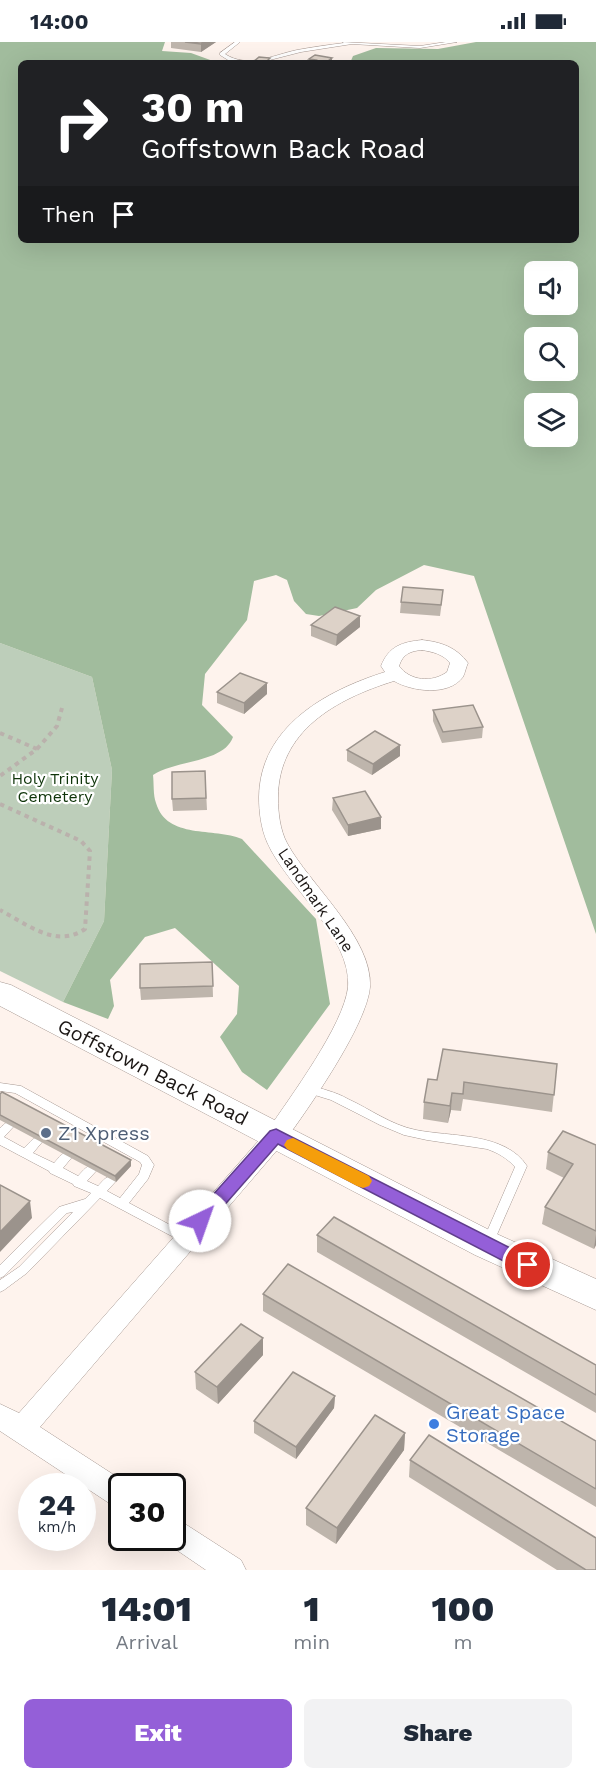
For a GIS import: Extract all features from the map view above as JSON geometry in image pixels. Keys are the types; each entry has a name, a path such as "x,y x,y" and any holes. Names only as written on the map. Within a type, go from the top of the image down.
{"main road":[{"name":"Goffstown Back Road","path":"0,993 487,1245 596,1295"}],"street":[{"name":"Landmark Lane","path":"11,1422 185,1238 276,1136 309,1089 347,1022 356,1002 358,986 357,968 352,952 277,843 270,825 268,809 270,781 281,747 296,727 319,710 357,689 396,674"},
{"path":"11,1422 108,1487"},
{"path":"186,1540 231,1570"}],"lane":[{"path":"234,60 222,54 238,42"},
{"path":"343,42 350,44"},
{"path":"273,60 293,52 350,44 420,47 455,42"},
{"path":"0,1087 18,1089 144,1159 148,1165 144,1176 120,1205"},
{"path":"6,1100 18,1089"},
{"path":"309,1089 335,1097 375,1119 413,1134 493,1146 514,1156 521,1166 487,1245"},
{"path":"26,1110 37,1100"},
{"path":"54,1126 65,1116"},
{"path":"0,1135 10,1125"},
{"path":"83,1141 92,1131"},
{"path":"0,1140 185,1238"},
{"path":"25,1154 38,1141"},
{"path":"107,1154 117,1144"},
{"path":"126,1164 135,1155"},
{"path":"54,1170 67,1156"},
{"path":"78,1183 92,1169"},
{"path":"0,1287 23,1270 111,1180"},
{"path":"0,1273 63,1210 89,1203"}],"path":[{"path":"0,776 37,749 57,726 62,708"},
{"path":"0,734 37,749"},
{"path":"0,804 81,842 90,851 85,928 80,934 70,939 56,939 0,910"}],"green space":[{"path":"0,42 165,42 162,51 191,53 210,60 18,60 18,243 579,243 579,60 351,60 353,56 376,48 438,49 476,42 596,42 596,934 474,576 424,565 376,590 357,608 319,616 306,614 294,601 287,580 276,575 254,581 247,620 205,674 202,705 233,737 220,752 162,770 153,775 156,803 162,815 170,823 193,830 242,839 316,919 330,1004 267,1090 242,1072 220,1037 237,1014 239,986 175,928 145,937 110,980 114,1006 108,1019 63,1002 104,921 112,770 92,677 0,643"},
{"name":"Holy Trinity Cemetery","path":"0,643 92,677 112,770 104,921 63,1002 0,971"}],"building":[{"path":"315,55 332,58 329,60 309,59"},
{"path":"259,57 270,58 268,60 256,60"},
{"path":"403,587 443,590 441,605 401,602"},
{"path":"335,607 360,616 337,635 311,625"},
{"path":"240,673 267,683 244,703 217,692"},
{"path":"473,705 483,727 443,732 433,710"},
{"path":"375,731 400,745 373,764 347,750"},
{"path":"205,771 206,798 172,799 172,772"},
{"path":"365,791 381,817 348,825 333,798"},
{"path":"212,962 213,986 140,988 140,964"},
{"path":"443,1049 557,1064 554,1095 464,1082 463,1094 452,1093 450,1106 424,1102 428,1079 437,1080"},
{"name":"Z1 Xpress","path":"2,1092 131,1160 115,1176 0,1115 0,1094"},
{"path":"563,1131 596,1145 596,1231 545,1207 573,1164 548,1152"},
{"path":"0,1185 30,1201 0,1232"},
{"path":"334,1217 596,1365 596,1395 317,1235"},
{"path":"288,1264 596,1441 596,1489 263,1294"},
{"path":"241,1324 263,1338 217,1387 195,1372"},
{"path":"293,1372 335,1396 296,1447 254,1421"},
{"path":"375,1415 405,1433 337,1528 306,1508"},
{"path":"429,1435 596,1538 596,1570 586,1570 410,1460"}],"slow traffic":[{"path":"293,1145 363,1181"}],"place":[{"name":"Z1 Xpress","path":"46,1133"},
{"name":"Great Space Storage","path":"434,1424"}],"route":[{"path":"200,1221 276,1136 528,1265"}]}
